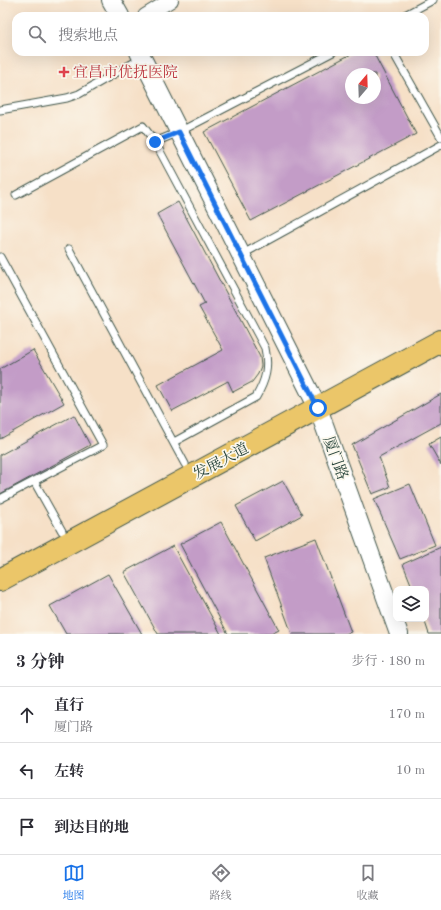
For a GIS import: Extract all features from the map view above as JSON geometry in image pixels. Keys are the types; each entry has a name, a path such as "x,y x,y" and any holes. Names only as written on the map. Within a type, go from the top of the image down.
{"highway":[{"name":"发展大道","path":"0,580 315,402 441,325"},
{"name":"发展大道","path":"0,564 185,464 441,341"}],"street":[{"path":"111,0 118,12"},
{"path":"152,12 171,0"},
{"name":"厦门路","path":"141,56 315,402 399,634"}],"lane":[{"path":"410,12 433,0"},
{"path":"0,110 67,98 79,94 138,56"},
{"path":"155,142 179,132 325,56"},
{"path":"395,56 441,137"},
{"path":"16,195 144,126 155,142 264,348 267,359 266,376 256,397 174,442"},
{"path":"241,255 441,145"},
{"path":"69,249 185,464"},
{"path":"0,257 103,445 0,499"},
{"path":"34,481 62,530"}],"building":[{"path":"347,56 375,56 416,134 251,221 204,132"},
{"path":"178,202 260,357 261,366 258,374 252,382 233,392 228,381 172,411 158,385 223,350 199,307 205,304 157,214"},
{"path":"33,350 64,403 0,439 0,369"},
{"path":"441,394 441,423 379,457 390,487 372,494 352,445"},
{"path":"74,415 90,445 0,494 0,455"},
{"path":"441,437 441,465 429,444"},
{"path":"283,481 302,515 255,541 236,506"},
{"path":"410,484 435,545 400,559 374,499"},
{"path":"221,522 279,630 271,634 228,634 180,544"},
{"path":"316,538 351,632 345,634 292,634 264,558"},
{"path":"173,546 221,634 158,634 124,572"},
{"path":"441,547 441,634 429,634 425,622 429,622 429,586 412,586 403,564"},
{"path":"108,574 142,634 66,634 50,606"}],"place":[{"name":"宜昌市优抚医院","path":"64,72"}],"route":[{"path":"155,142 179,132 318,408"}]}
